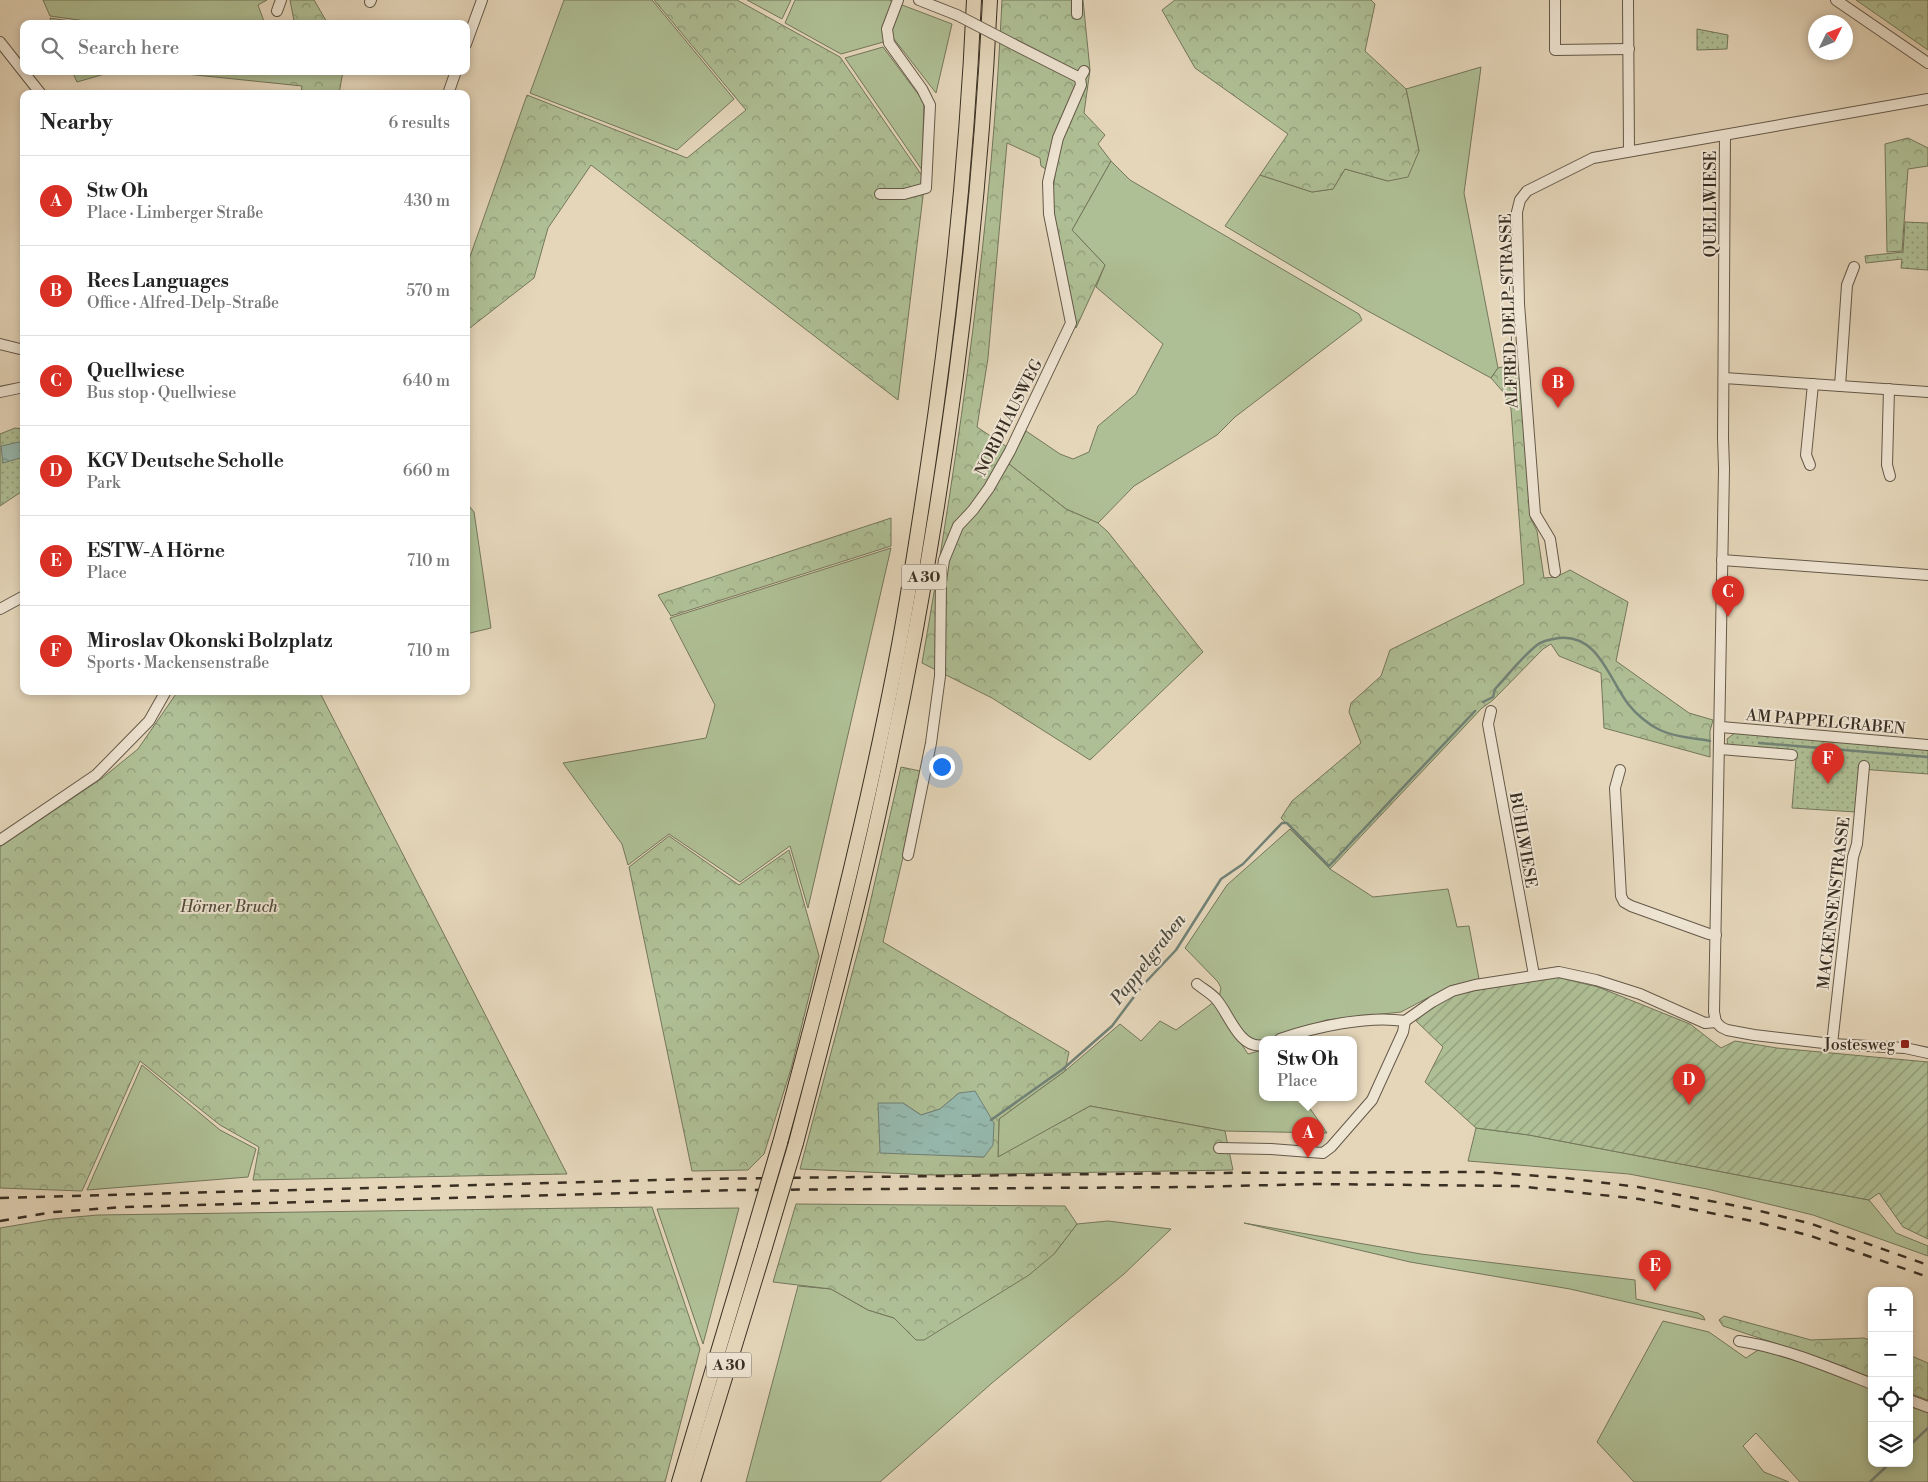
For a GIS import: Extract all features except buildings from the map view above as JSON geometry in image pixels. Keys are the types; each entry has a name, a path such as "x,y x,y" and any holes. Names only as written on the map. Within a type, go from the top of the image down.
{"highway":[{"name":"A 30","path":"679,1482 780,1143 843,909 896,666 916,550 941,376 960,201 974,0"},
{"name":"A 30","path":"693,1482 796,1143 836,993 882,799 905,686 954,390 976,195 990,0"}],"street":[{"path":"277,11 280,0"},
{"path":"470,33 482,0"},
{"path":"880,194 904,194 926,188 930,105 922,88 888,43 887,29 898,0"},
{"name":"NORDHAUSWEG","path":"908,855 931,743 940,676 941,581 944,560 958,526 973,510 989,488 1010,451 1071,323 1049,214 1048,182 1058,138 1081,85 1082,75 919,0"},
{"path":"1077,0 1077,14"},
{"path":"1555,0 1555,50 1629,49"},
{"path":"1628,0 1629,151"},
{"path":"1836,0 1928,63"},
{"path":"0,42 20,67"},
{"path":"26,75 38,90"},
{"path":"449,90 455,75"},
{"name":"ALFRED-DELP-STRASSE","path":"1555,572 1550,540 1535,514 1519,304 1517,212 1520,200 1527,191 1593,158 1725,136 1928,98"},
{"name":"QUELLWIESE","path":"1716,1022 1714,1012 1721,727 1724,447 1725,136"},
{"path":"1840,386 1847,285 1854,267"},
{"path":"0,344 20,349"},
{"path":"1724,378 1928,392"},
{"path":"1810,465 1806,455 1813,384"},
{"path":"0,392 20,388"},
{"path":"1889,390 1887,465 1890,476"},
{"path":"1722,560 1928,575"},
{"path":"0,609 20,598"},
{"path":"0,840 96,775 149,721 162,695"},
{"name":"BÜHLWIESE","path":"1491,711 1488,724 1534,975"},
{"name":"AM PAPPELGRABEN","path":"1721,727 1928,745"},
{"path":"1720,748 1792,755"},
{"name":"MACKENSENSTRASSE","path":"1832,1044 1852,857 1856,844 1864,766"},
{"path":"1620,770 1614,788 1621,896 1624,902 1709,934 1716,934"},
{"path":"1289,1036 1336,1024 1391,1019 1404,1021 1452,991 1475,985 1559,972 1596,980 1640,994 1705,1022 1716,1022 1727,1030 1832,1044 1905,1048 1928,1053"},
{"path":"1197,984 1216,999 1242,1037 1249,1044 1259,1045"},
{"path":"1219,1148 1323,1153 1331,1148 1372,1100 1403,1032 1404,1021"},
{"path":"1739,1341 1770,1347 1822,1364 1868,1382"},
{"path":"1913,1401 1928,1407"}],"green space":[{"path":"43,0 267,0 258,5 264,20 78,20 50,16"},
{"path":"290,0 314,0 326,20 294,20"},
{"path":"564,0 652,0 734,99 677,150 530,93"},
{"path":"654,0 737,0 840,57 925,180 898,400 591,165 548,228 534,278 470,328 470,257 527,95 687,158 746,110"},
{"path":"747,0 791,0 782,19"},
{"path":"795,0 889,0 952,24 936,93 894,39 841,54 785,23"},
{"path":"1002,0 1083,0 1090,70 1084,113 1105,135 1098,144 1111,161 1072,230 1105,265 1076,328 1051,204 1055,175 1041,166 1040,158 1007,143 988,358 977,427 1007,447 1009,464 1066,509 1098,523 1108,532 1203,652 1090,760 992,698 922,663 949,498 972,333 991,166"},
{"path":"1175,0 1371,0 1375,4 1365,51 1406,89 1419,151 1408,177 1388,181 1345,169 1333,189 1312,192 1260,175 1288,134 1195,68 1162,10"},
{"path":"1856,0 1928,0 1928,50"},
{"path":"1697,29 1728,35 1727,49 1697,50"},
{"path":"883,47 924,102 922,170 845,58"},
{"path":"1481,67 1464,193 1498,368 1491,378 1366,310 1225,226 1260,175 1312,192 1333,189 1345,169 1388,181 1419,151 1406,89"},
{"path":"74,75 101,75 77,82"},
{"path":"196,75 342,75 340,90 302,90 302,86"},
{"path":"1908,138 1928,148 1928,166 1908,169 1902,251 1887,252 1885,144"},
{"path":"1111,161 1130,180 1359,314 1362,320 1235,417 1217,435 1134,486 1098,523 1066,509 1009,464 1026,431 1060,454 1073,459 1089,452 1098,426 1136,394 1163,344 1096,287 1105,265 1072,230"},
{"path":"1905,222 1928,223 1928,270 1901,268 1902,259 1866,263 1865,256 1903,252"},
{"path":"1520,362 1531,519 1537,531 1544,578 1556,577 1570,570 1628,602 1616,661 1689,713 1713,720 1710,731 1710,757 1604,728 1601,673 1559,656 1551,644 1543,649 1493,700 1482,708 1330,869 1281,818 1292,801 1361,743 1349,712 1351,703 1381,676 1390,650 1524,584 1511,409 1504,393 1491,378 1498,368"},
{"path":"15,428 20,429 20,493 0,506 0,434"},
{"path":"470,507 474,512 491,628 470,633"},
{"path":"891,518 891,546 671,616 658,595"},
{"path":"891,548 808,908 790,846 740,882 669,834 628,865 622,844 563,763 706,738 715,705 670,618"},
{"name":"Hörner Bruch","path":"175,695 321,695 567,1174 253,1180 259,1147 220,1125 140,1061 82,1191 0,1188 0,847 101,779 138,749"},
{"path":"1736,732 1928,748 1928,774 1860,769 1856,812 1792,808 1796,759 1792,753 1728,747 1727,739"},
{"path":"901,767 920,771 904,853 883,942 1069,1052 1065,1071 999,1119 998,1157 1090,1106 1225,1131 1233,1170 932,1175 800,1169 866,921","holes":["959,1093 994,1123 984,1157 880,1152 903,1103 921,1115 940,1109"]},
{"path":"1290,829 1330,869 1373,897 1448,889 1457,927 1469,926 1479,979 1450,986 1401,1012 1326,1020 1280,1036 1259,1036 1259,1041 1253,1041 1244,1036 1219,998 1221,988 1218,982 1185,948 1227,885"},
{"path":"669,836 739,885 789,850 819,956 791,1069 764,1154 748,1170 692,1171 629,867"},
{"path":"1556,977 1598,987 1690,1024 1721,1048 1735,1041 1777,1048 1928,1062 1928,1239 1903,1227 1879,1193 1869,1200 1529,1135 1476,1128 1425,1082 1443,1047 1414,1019 1433,1006 1460,993"},
{"path":"1214,1002 1248,1054 1259,1051 1259,1101 1305,1101 1327,1133 1225,1131 1090,1106 998,1158 999,1119 1065,1071 1120,1024 1141,1041 1160,1021 1176,1030"},
{"path":"142,1065 220,1130 256,1149 248,1177 87,1190"},
{"path":"1476,1128 1529,1135 1869,1200 1896,1233 1928,1246 1928,1256 1813,1215 1707,1189 1629,1174 1468,1161"},
{"path":"796,1204 1065,1206 1077,1224 1054,1254 1029,1275 924,1340 916,1340 894,1318 868,1310 831,1289 773,1282"},
{"path":"652,1207 700,1349 665,1482 0,1482 0,1228 53,1219 98,1215"},
{"path":"739,1208 703,1344 657,1209"},
{"path":"1108,1221 1171,1229 1124,1274 992,1383 880,1482 746,1482 798,1286 831,1289 868,1310 894,1318 916,1339 1054,1254 1077,1224"},
{"path":"1244,1223 1421,1254 1635,1280 1636,1299 1698,1313 1705,1320 1570,1289 1410,1262"},
{"path":"1724,1316 1811,1340 1864,1338 1868,1340 1868,1376 1826,1360 1723,1326 1719,1320"},
{"path":"1663,1321 1709,1332 1746,1358 1761,1348 1822,1368 1868,1386 1868,1467 1913,1467 1913,1405 1928,1411 1928,1482 1800,1482 1756,1433 1743,1446 1764,1472 1789,1482 1634,1482 1597,1442"},
{"path":"1913,1357 1928,1363 1928,1400 1913,1394"}],"water":[{"path":"20,442 20,458 3,463 1,446"},
{"path":"975,1091 994,1123 993,1145 984,1157 880,1153 878,1103 903,1103 921,1115 940,1109 959,1093"}],"waterway":[{"name":"Pappelgraben","path":"1483,702 1493,697 1495,689 1539,643 1559,638 1573,639 1584,643 1602,661 1629,705 1646,722 1670,734 1710,741"},
{"name":"Pappelgraben","path":"991,1120 1063,1069 1112,1026 1142,986 1176,950 1221,879 1243,864 1282,823 1287,823 1329,866 1475,711"},
{"name":"Pappelgraben","path":"1759,743 1928,757"},
{"path":"1913,1442 1928,1428"},
{"path":"1870,1482 1886,1467"}],"railway":[{"path":"0,1198 695,1179 1192,1173 1483,1172 1566,1178 1638,1187 1752,1209 1812,1224 1928,1265"},
{"path":"0,1221 54,1212 124,1207 736,1190 1192,1187 1315,1184 1517,1186 1639,1199 1752,1221 1811,1236 1928,1277"}],"place":[{"name":"Rees Languages","path":"1558,408"},
{"name":"Quellwiese","path":"1728,617"},
{"name":"Miroslav Okonski Bolzplatz","path":"1828,784"},
{"name":"Jostesweg","path":"1905,1044"},
{"name":"KGV Deutsche Scholle","path":"1689,1105"},
{"name":"Stw Oh","path":"1308,1158"},
{"name":"ESTW-A Hörne","path":"1655,1291"}]}
